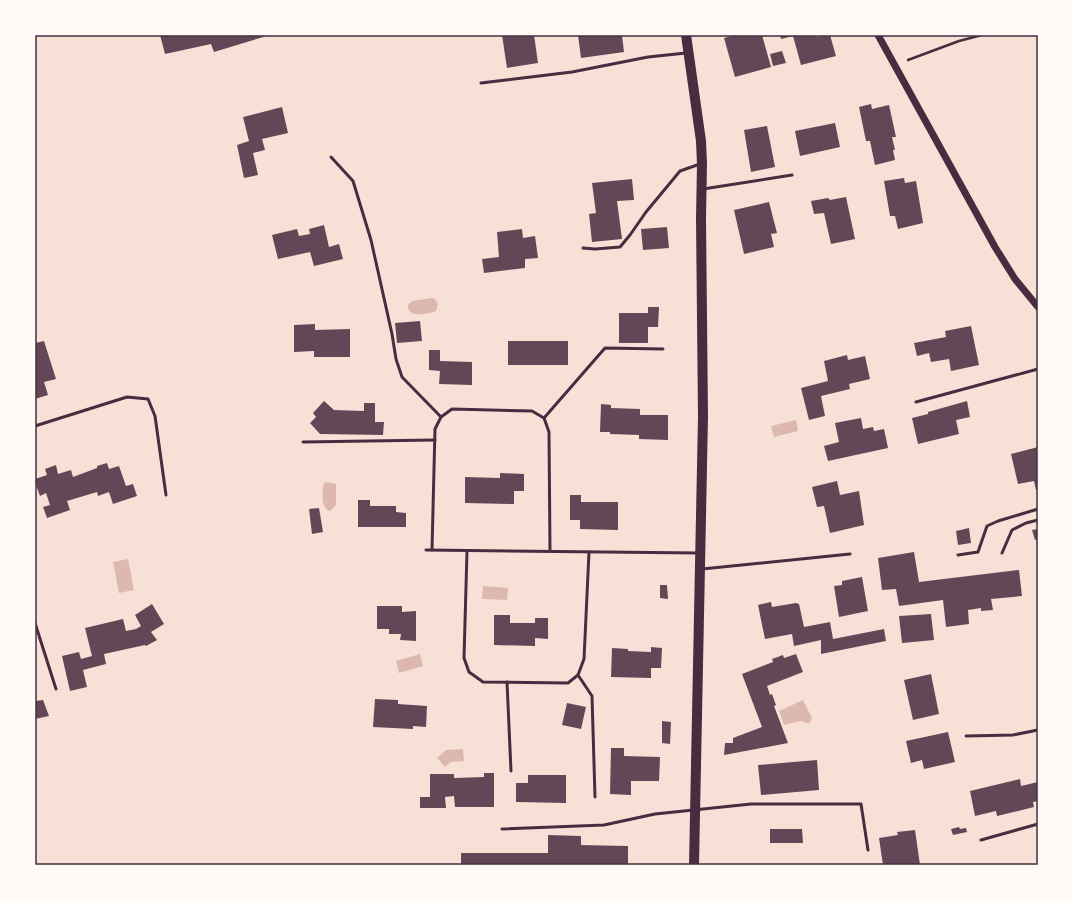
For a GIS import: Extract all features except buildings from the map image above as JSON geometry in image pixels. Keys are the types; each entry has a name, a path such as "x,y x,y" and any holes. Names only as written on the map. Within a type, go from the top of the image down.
{"main road":[{"path":"686,35 701,141 702,164 703,416 694,865"}],"street":[{"path":"878,35 995,247 1015,279 1038,307"}],"lane":[{"path":"481,82 572,72 648,58 688,53"},
{"path":"331,158 353,181 371,240 392,334 396,359 402,377 441,417"},
{"path":"583,248 595,249 620,247 630,236 646,212 680,171 702,164"},
{"path":"702,189 792,175"},
{"path":"544,418 605,348 663,349"},
{"path":"916,402 1038,369"},
{"path":"35,426 127,397 148,399 155,416 166,495"},
{"path":"432,550 435,429 441,417 452,409 532,411 544,418 550,432 550,551"},
{"path":"303,442 435,440"},
{"path":"958,555 978,552 987,526 1038,508"},
{"path":"1002,553 1012,530 1038,520"},
{"path":"426,550 700,553"},
{"path":"467,551 464,658 469,672 483,682 568,683 578,675 584,659 589,552"},
{"path":"700,569 850,554"},
{"path":"35,624 56,688"},
{"path":"578,675 592,696 595,796"},
{"path":"507,682 511,771"},
{"path":"966,736 1014,735 1038,730"},
{"path":"502,829 604,825 655,814 751,804 861,804 868,850"},
{"path":"981,840 1038,824"}],"path":[{"path":"895,65 959,41 982,35"}],"shaded area":[{"path":"432,298 435,299 438,304 436,311 414,314 409,309 408,305 412,301"},
{"path":"796,420 798,431 774,437 771,426"},
{"path":"327,482 336,484 336,505 330,511 323,504 323,486 324,483"},
{"path":"128,559 134,590 119,593 113,562"},
{"path":"483,586 508,588 507,600 482,599"},
{"path":"420,654 423,666 399,673 396,661"},
{"path":"803,700 812,718 809,724 801,721 784,725 779,711"},
{"path":"463,749 464,761 451,762 445,767 437,758 446,750"}]}
